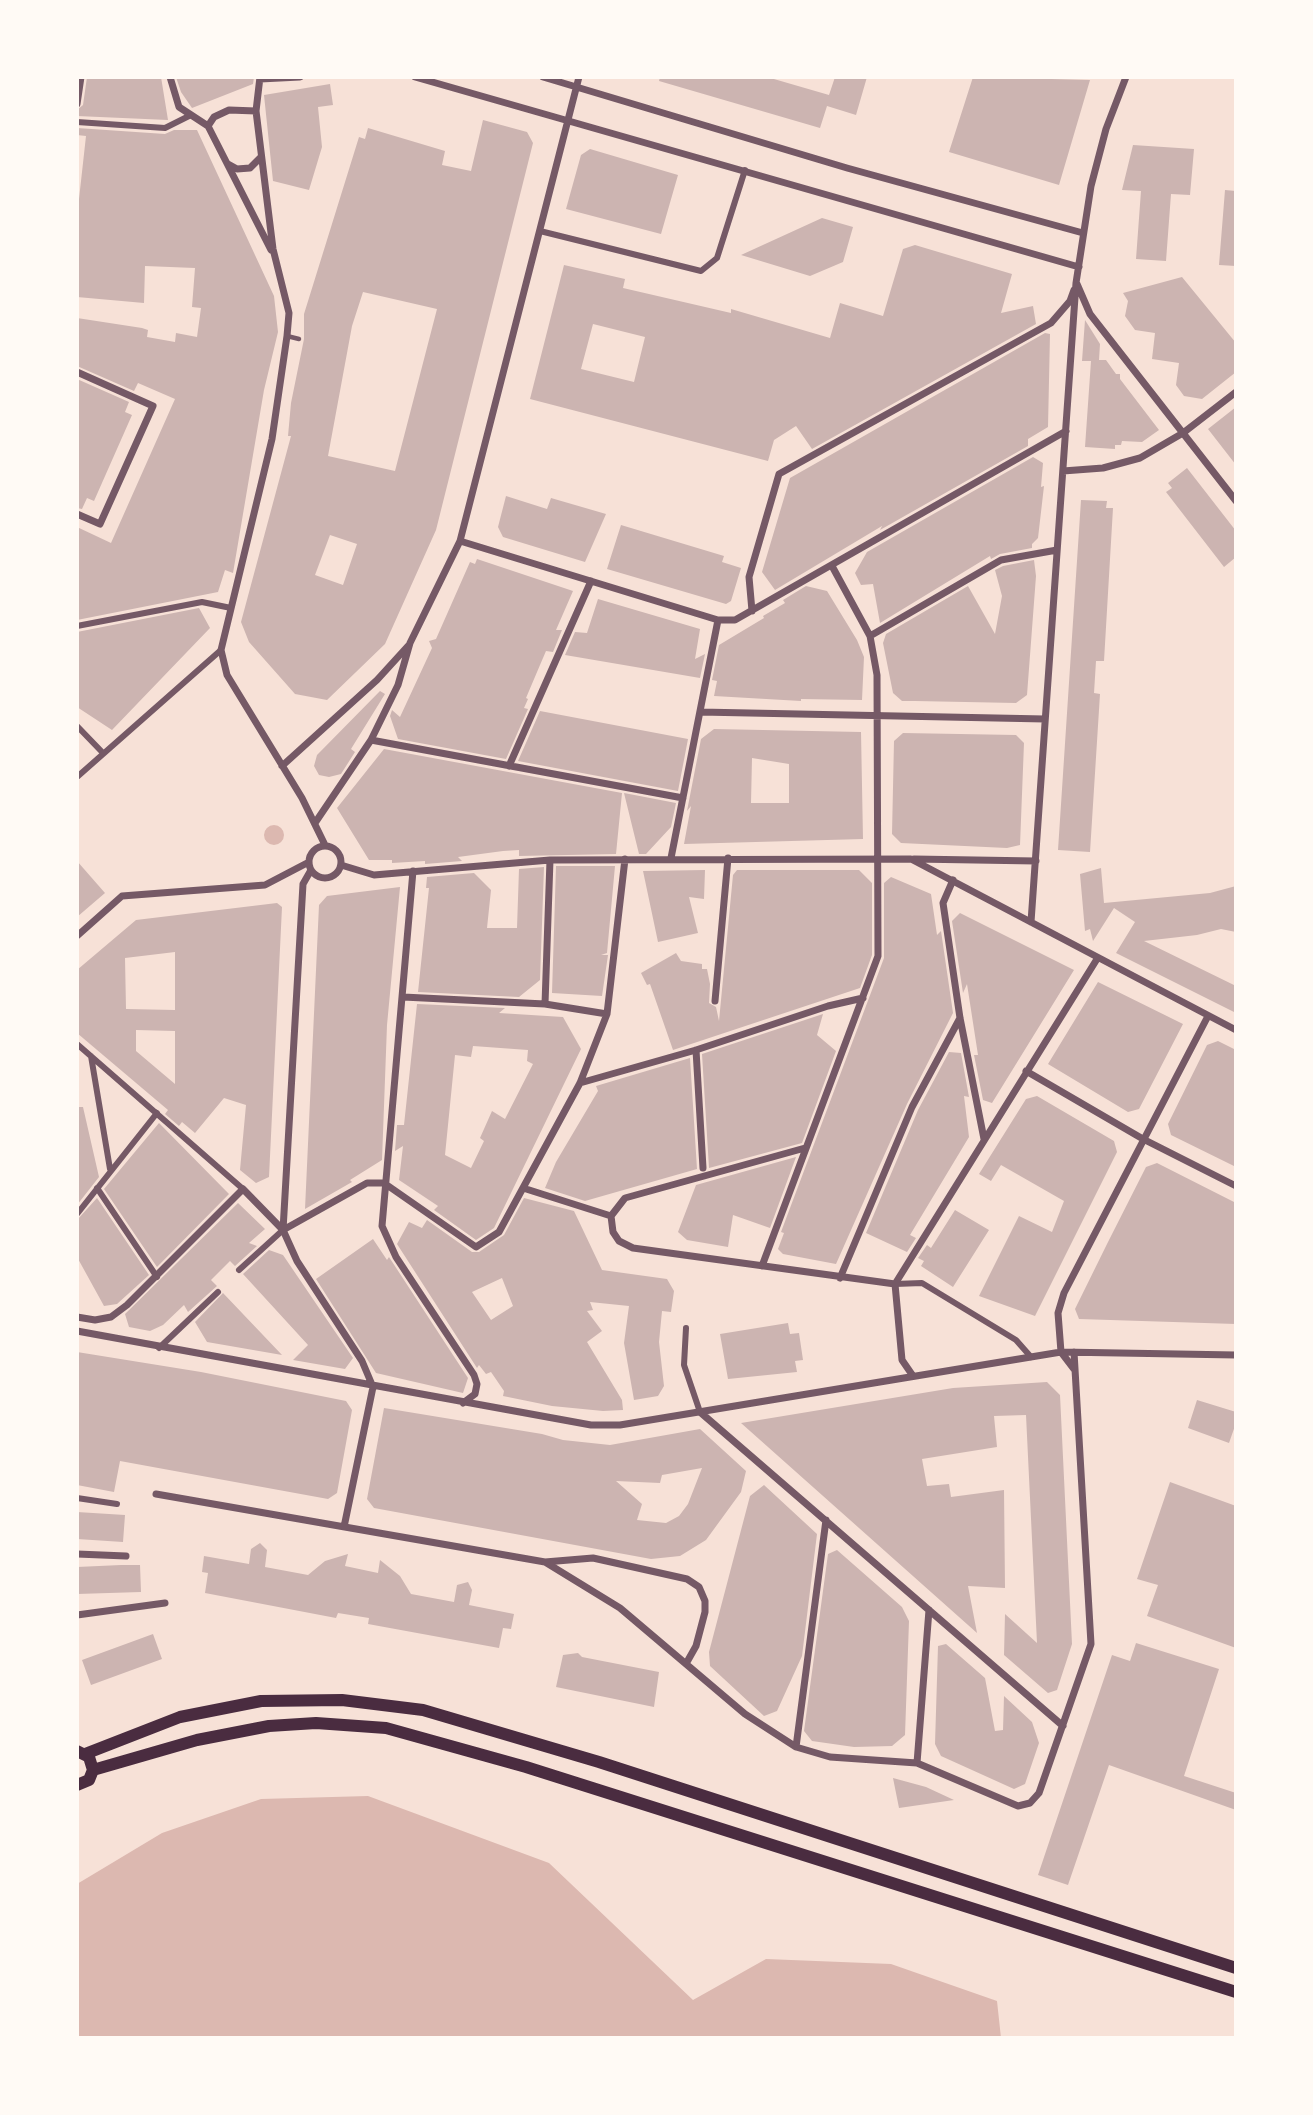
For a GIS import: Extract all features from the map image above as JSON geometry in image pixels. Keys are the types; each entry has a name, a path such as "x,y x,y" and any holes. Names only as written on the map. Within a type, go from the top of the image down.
{"main road":[{"path":"81,1752 180,1717 261,1702 342,1700 423,1710 599,1762 1236,1968"},
{"path":"93,1770 197,1740 269,1726 316,1723 386,1728 526,1767 1236,1992"},
{"path":"77,1785 89,1780 93,1770 92,1761 81,1752"}],"street":[{"path":"77,104 81,77"},
{"path":"170,77 179,107 208,126 274,257"},
{"path":"300,77 260,78 256,111 261,157 274,257 289,313 272,439 221,650 228,675 315,823 325,845 339,853 341,865 334,876 326,878 310,866"},
{"path":"415,77 1079,267"},
{"path":"543,77 847,168 1083,233"},
{"path":"315,823 371,740 398,685 410,643 460,541 579,77"},
{"path":"1031,922 1076,283 1083,233 1105,129 1126,77"},
{"path":"208,126 214,117 229,110 256,111"},
{"path":"77,122 165,128 191,115"},
{"path":"228,163 244,169 255,165 261,157"},
{"path":"540,231 701,271 717,258 745,170"},
{"path":"1076,283 1090,314 1236,501"},
{"path":"752,611 749,576 779,474 1051,323 1070,301 1076,283"},
{"path":"77,372 153,406 100,524 77,513"},
{"path":"1063,471 1120,465 1140,458 1183,433 1236,392"},
{"path":"460,541 718,620 735,620 1066,431"},
{"path":"870,636 1001,560 1057,550"},
{"path":"762,1266 878,956 877,675 870,636 832,566"},
{"path":"509,766 591,581"},
{"path":"77,626 202,602 231,608"},
{"path":"671,858 718,620"},
{"path":"282,766 377,680 410,643"},
{"path":"77,777 221,650"},
{"path":"700,712 1045,719"},
{"path":"77,726 103,753"},
{"path":"371,740 683,798"},
{"path":"283,1230 303,884 310,866 311,854 325,845"},
{"path":"715,1001 728,858"},
{"path":"341,865 374,875 550,860 877,858 1035,861"},
{"path":"239,1270 283,1230 367,1182 384,1183 476,1247 499,1232 580,1083 607,1014 625,859"},
{"path":"911,859 1236,1030"},
{"path":"545,1004 550,860"},
{"path":"77,936 122,896 265,885 310,866"},
{"path":"413,872 384,1183 384,1235 477,1384 471,1399 463,1403"},
{"path":"953,880 943,902 960,1018 984,1140"},
{"path":"913,1377 902,1360 895,1284 1097,959"},
{"path":"403,997 545,1004 607,1014"},
{"path":"580,1083 696,1050 828,1006 863,998"},
{"path":"1074,1369 1061,1352 1058,1313 1064,1293 1208,1016"},
{"path":"840,1278 912,1107 960,1018"},
{"path":"77,1044 243,1189 283,1230 297,1261 362,1361 373,1387 344,1527"},
{"path":"696,1050 703,1168"},
{"path":"91,1056 110,1170"},
{"path":"1026,1071 1143,1139 1236,1186"},
{"path":"77,1214 157,1113"},
{"path":"805,1148 625,1198 611,1216 613,1232 619,1241 633,1248 840,1278 895,1284 922,1283 1016,1339 1031,1357"},
{"path":"97,1188 157,1277"},
{"path":"523,1188 611,1216"},
{"path":"77,1317 94,1320 111,1317 157,1277 243,1189"},
{"path":"159,1348 218,1292"},
{"path":"686,1328 684,1365 700,1412 1063,1726"},
{"path":"77,1331 591,1425 620,1425 1061,1352 1236,1355"},
{"path":"545,1562 620,1608 746,1714 796,1747 830,1757 917,1763 1018,1806 1030,1803 1039,1793 1091,1644 1074,1352"},
{"path":"156,1494 545,1562 593,1558 687,1579 699,1587 705,1601 705,1612 696,1647 687,1662"},
{"path":"77,1498 117,1504"},
{"path":"796,1747 826,1520"},
{"path":"77,1554 126,1556"},
{"path":"77,1615 165,1603"},
{"path":"917,1763 929,1610"}],"lane":[{"path":"287,337 299,339"}],"shaded area":[{"path":"274,825 281,828 284,835 281,842 274,845 267,842 264,835 267,828"},
{"path":"368,1796 549,1863 693,2000 766,1959 891,1964 997,2001 1001,2038 77,2038 77,1884 162,1833 261,1799"}],"building":[{"path":"87,77 161,77 168,120 77,116 77,110 83,105"},
{"path":"176,77 254,77 253,84 192,108 181,92"},
{"path":"660,77 767,77 829,95 835,77 867,77 856,115 827,106 820,128 659,81"},
{"path":"973,77 1090,80 1059,185 949,152"},
{"path":"330,84 333,105 318,107 322,147 309,190 273,181 264,95"},
{"path":"483,120 527,132 533,143 436,530 385,644 327,700 295,694 249,642 241,622 291,436 288,436 291,403 304,339 304,314 359,137 365,139 368,128 445,151 442,165 471,171","holes":["363,292 437,309 395,471 328,456 352,326","330,535 357,544 343,585 315,575"]},
{"path":"77,128 165,134 174,130 197,130 274,296 278,332 264,390 233,573 225,570 218,592 77,620 77,527 111,543 175,399 138,383 134,391 77,366 77,318 142,328 148,330 147,337 175,342 176,333 197,337 201,308 192,307 195,268 145,266 144,303 77,297 77,217 86,136 77,135"},
{"path":"1133,145 1194,149 1190,195 1171,194 1166,261 1136,259 1141,191 1122,190"},
{"path":"590,149 678,175 661,234 566,209 581,155"},
{"path":"1225,190 1236,191 1236,266 1219,265"},
{"path":"822,218 853,227 843,262 810,276 741,255"},
{"path":"915,245 1012,274 1001,313 1033,306 1036,324 812,449 796,426 774,440 768,461 530,399 564,265 625,279 623,288 731,313 731,309 830,338 840,303 883,316 903,249","holes":["593,324 645,337 634,382 581,369"]},
{"path":"1182,277 1236,343 1236,372 1202,399 1184,396 1176,385 1179,363 1152,359 1155,333 1135,330 1125,316 1128,301 1123,293"},
{"path":"1085,320 1100,344 1099,360 1106,360 1116,374 1120,374 1120,379 1159,430 1142,442 1122,441 1121,445 1115,445 1115,449 1085,447 1091,361 1082,361"},
{"path":"1045,333 1050,334 1048,427 1028,439 1028,446 880,530 882,526 775,590 762,572 790,478"},
{"path":"77,379 129,402 125,412 132,415 94,501 87,498 82,509 77,508"},
{"path":"1236,407 1236,465 1208,429"},
{"path":"1033,457 1043,463 1041,487 1044,486 1038,538 1032,548 1000,554 991,559 990,556 880,623 873,584 861,585 855,573 867,552"},
{"path":"1187,468 1236,531 1236,557 1224,567 1166,492 1172,488 1168,483"},
{"path":"506,496 547,509 551,498 606,514 585,562 503,537 498,527"},
{"path":"1081,500 1107,501 1106,508 1113,508 1104,661 1096,661 1094,693 1100,694 1090,852 1058,850"},
{"path":"621,525 724,556 722,562 741,568 731,601 726,604 607,569"},
{"path":"477,559 573,591 556,630 562,630 553,652 546,651 526,698 528,699 524,708 528,709 506,759 398,739 390,716 392,710 400,717 432,648 429,641 436,639 470,562 475,564"},
{"path":"1034,560 1036,576 1027,695 1016,703 902,701 893,693 883,643 886,634 968,586 995,634 1002,596 995,570"},
{"path":"806,586 827,591 857,640 864,657 862,700 801,701 714,696 717,681 712,680 719,645 764,618 763,616 785,603 783,600"},
{"path":"598,599 700,629 695,659 705,654 700,678 565,655 575,632 587,633"},
{"path":"199,608 210,628 112,730 77,707 77,632"},
{"path":"380,691 385,694 351,749 355,752 341,774 329,777 319,775 314,766 317,755"},
{"path":"540,711 688,739 678,791 518,761"},
{"path":"714,729 861,732 863,839 684,844 691,806 687,811 701,739","holes":["752,758 789,764 789,803 751,803"]},
{"path":"903,733 1016,735 1024,743 1020,845 1007,848 901,843 892,834 894,741"},
{"path":"384,749 622,793 616,854 519,856 519,850 458,857 462,861 425,864 425,861 392,863 392,860 369,860 337,808"},
{"path":"624,793 676,803 671,827 646,854 639,854"},
{"path":"77,861 105,893 77,917"},
{"path":"556,866 615,866 607,953 601,955 608,955 602,996 552,993"},
{"path":"544,867 540,980 519,997 418,992 429,888 426,888 427,877 474,873 491,890 487,928 517,928 519,869"},
{"path":"1101,868 1104,903 1210,893 1236,886 1236,932 1221,929 1197,935 1144,941 1236,986 1236,1013 1116,953 1135,922 1114,908 1093,941 1090,929 1085,931 1080,874"},
{"path":"705,870 704,899 689,897 698,933 658,942 643,871"},
{"path":"737,870 859,870 872,883 872,955 860,988 673,1050 650,984 647,985 641,973 676,953 681,961 702,964 702,969 707,969 710,984 709,1003 716,1007 719,1021 733,875"},
{"path":"891,877 931,894 937,935 941,931 953,1013 907,1104 836,1264 783,1254 778,1249 784,1233 781,1232 884,958 884,883"},
{"path":"400,887 387,1025 382,1160 350,1180 352,1182 305,1209 319,905 327,896"},
{"path":"277,903 282,907 269,1177 256,1183 240,1170 246,1105 224,1098 195,1133 182,1122 179,1126 165,1114 168,1110 77,1033 77,970 136,920","holes":["175,952 175,1010 126,1009 125,958","136,1030 175,1031 175,1084 136,1051"]},
{"path":"960,913 1074,970 992,1103 983,1100 974,1055 978,1055 967,984 963,993 952,921"},
{"path":"1098,982 1183,1024 1139,1109 1128,1112 1048,1064"},
{"path":"417,1004 505,1008 499,1013 563,1017 581,1049 494,1228 476,1240 434,1210 438,1206 399,1180 403,1146 395,1151 397,1125 404,1125","holes":["473,1046 528,1050 527,1061 533,1064 505,1119 492,1111 480,1138 484,1141 471,1168 445,1155 455,1055 471,1057"]},
{"path":"823,1014 817,1035 836,1051 802,1143 709,1168 702,1054"},
{"path":"1218,1041 1236,1050 1236,1167 1171,1135 1168,1124 1207,1045"},
{"path":"949,1052 961,1053 969,1097 964,1096 969,1137 910,1235 916,1238 907,1252 866,1233 918,1110"},
{"path":"690,1058 697,1169 585,1201 545,1188 556,1162 598,1091 596,1086"},
{"path":"1037,1096 1114,1141 1117,1152 1035,1316 979,1296 1019,1216 1052,1232 1064,1201 1001,1165 991,1181 979,1174 1026,1099"},
{"path":"77,1107 83,1107 99,1177 77,1205"},
{"path":"159,1123 229,1194 157,1267 104,1189"},
{"path":"796,1157 770,1228 733,1215 728,1247 687,1240 678,1232 696,1185"},
{"path":"1157,1163 1236,1203 1236,1324 1079,1319 1075,1309 1108,1242 1146,1167"},
{"path":"97,1198 149,1275 117,1304 104,1306 77,1257 77,1220"},
{"path":"524,1198 574,1211 602,1270 667,1279 674,1291 671,1312 662,1311 659,1342 664,1386 658,1396 634,1400 624,1343 629,1306 590,1302 593,1310 587,1311 602,1331 587,1342 622,1400 623,1410 603,1411 552,1406 503,1396 504,1391 491,1372 486,1374 479,1365 477,1368 397,1244 409,1222 422,1228 427,1220 472,1252 479,1252 504,1235","holes":["502,1278 513,1306 491,1320 472,1292"]},
{"path":"238,1203 265,1229 249,1243 257,1246 235,1266 230,1261 211,1280 217,1286 188,1312 184,1305 163,1325 150,1331 129,1327 125,1314"},
{"path":"955,1210 989,1230 953,1287 921,1266 924,1261 918,1258 927,1245 931,1248"},
{"path":"373,1239 387,1260 389,1257 468,1378 463,1393 376,1373 316,1279"},
{"path":"269,1250 283,1255 353,1358 345,1369 293,1360 308,1345 243,1274"},
{"path":"223,1293 282,1355 207,1342 195,1322"},
{"path":"788,1323 790,1334 799,1333 803,1360 795,1361 797,1372 728,1379 720,1334"},
{"path":"77,1352 201,1372 346,1401 352,1410 337,1493 328,1499 120,1461 114,1492 77,1485"},
{"path":"1047,1382 1060,1395 1072,1644 1057,1690 1048,1693 1004,1655 1005,1614 1037,1643 1026,1415 994,1416 997,1447 922,1459 927,1486 949,1484 951,1497 1004,1490 1005,1588 968,1586 977,1633 741,1423 953,1388"},
{"path":"1197,1400 1236,1412 1236,1423 1229,1443 1188,1428"},
{"path":"384,1408 542,1434 563,1440 610,1445 700,1429 746,1471 741,1492 706,1540 680,1556 651,1559 374,1508 367,1499","holes":["702,1468 688,1504 679,1516 666,1523 637,1520 642,1504 616,1481 660,1483 662,1475"]},
{"path":"1170,1482 1236,1506 1236,1648 1147,1616 1158,1585 1137,1579"},
{"path":"764,1485 817,1534 802,1656 777,1711 764,1716 710,1666 709,1652 750,1496"},
{"path":"77,1512 125,1515 123,1542 77,1539"},
{"path":"260,1543 267,1550 265,1567 308,1575 325,1561 348,1554 345,1566 378,1573 380,1560 400,1576 411,1594 454,1602 457,1585 468,1582 472,1590 469,1605 514,1614 511,1629 503,1628 499,1648 368,1624 369,1618 338,1613 336,1618 205,1593 208,1573 202,1572 204,1556 249,1564 251,1549"},
{"path":"837,1550 902,1607 909,1621 905,1735 892,1746 854,1747 812,1741 804,1731 828,1554"},
{"path":"140,1565 141,1592 77,1594 77,1567"},
{"path":"153,1634 162,1659 91,1685 82,1660"},
{"path":"1136,1643 1219,1669 1184,1776 1236,1793 1236,1810 1109,1765 1068,1885 1038,1875 1112,1655 1130,1661"},
{"path":"946,1644 985,1678 995,1731 1003,1730 1004,1696 1032,1722 1039,1743 1025,1784 1014,1789 941,1756 935,1744 938,1646"},
{"path":"578,1653 582,1657 659,1672 654,1707 556,1687 563,1655"},
{"path":"893,1778 926,1787 954,1800 899,1808"}]}
